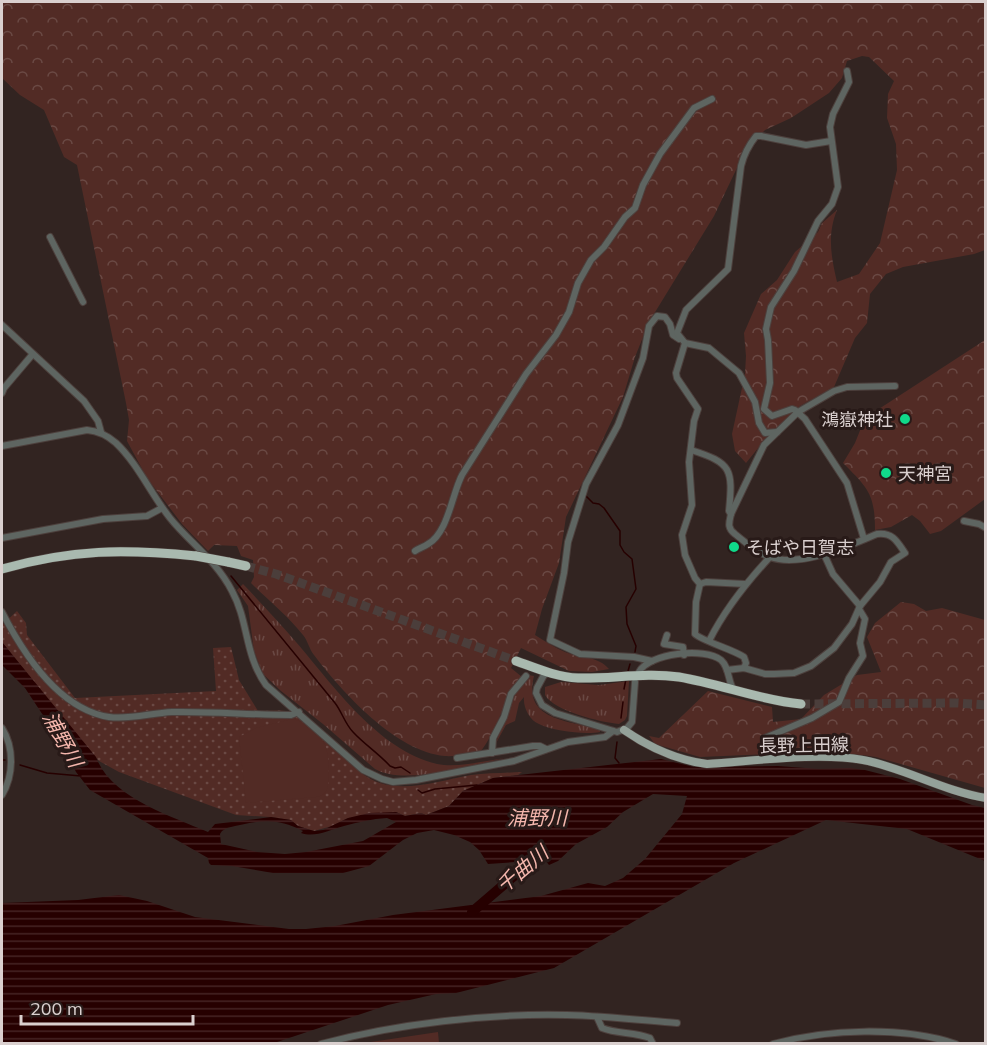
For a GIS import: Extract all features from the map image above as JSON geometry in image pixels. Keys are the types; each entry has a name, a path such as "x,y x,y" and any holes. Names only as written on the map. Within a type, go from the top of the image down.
{"highway":[{"path":"2,569 28,562 90,552 143,551 196,556 246,566"},
{"path":"516,661 548,673 585,678 655,675 716,684 762,698 801,704"}],"main road":[{"name":"長野上田線","path":"624,730 655,750 695,762 707,764 819,758 850,759 878,764 932,783 986,798"}],"street":[{"path":"846,71 849,82 833,114 830,127 838,179 835,196 832,204 818,221 794,272 774,302 766,329 770,383 764,409 772,416 792,409 805,419 847,483 864,539"},
{"path":"415,551 430,543 447,519 457,484 526,374 564,322 578,283 591,260 635,208 651,171 686,116 698,105 712,99"},
{"path":"700,584 687,562 682,535 692,506 689,462 698,406 677,378 682,341 677,333 686,310 728,269 741,166 749,144 756,136 761,135 806,145 831,141"},
{"path":"50,237 83,302"},
{"path":"652,661 634,657 580,654 550,640 568,542 586,484 618,425 644,358 649,326 654,319 661,316 668,320 673,335 682,341 709,348 739,373 755,402 761,429 765,433 778,431"},
{"path":"2,326 84,401 98,421 101,432"},
{"path":"2,393 32,355"},
{"path":"727,670 744,668 765,674 794,673 805,670 834,648 852,624 860,607 880,582 891,562 905,553 892,535 877,534 824,554 805,558 770,557 730,531 728,525 730,514 764,445 798,412 834,391 847,387 895,386"},
{"path":"2,446 74,431 101,432 109,437 125,452 162,508 179,529 209,557 230,586 237,602 249,653 258,674 274,693 299,712 363,770 382,779 393,782 416,780 514,761 568,742 605,737 613,731"},
{"path":"691,450 715,458 726,465 731,486 730,514"},
{"path":"2,538 103,519 147,516 162,508"},
{"path":"964,521 986,528"},
{"path":"765,738 812,718 841,701 849,678 863,656 860,643 865,619 860,607 833,573 824,554"},
{"path":"710,641 721,616 745,584 770,557"},
{"path":"700,584 706,582 745,584"},
{"path":"700,584 696,602 695,634 699,638 744,657 746,663 744,668"},
{"path":"2,612 21,646 63,696 87,711 110,717 172,712 280,715 299,712"},
{"path":"667,635 664,644 683,647 684,655"},
{"path":"639,672 642,665 662,657 706,653 722,660 733,689"},
{"path":"533,668 536,670 538,684 536,693 546,708 613,731 624,730 630,725 633,717 635,682"},
{"path":"716,684 725,678 727,670"},
{"path":"538,684 548,673"},
{"path":"492,753 493,738 504,717 511,694 526,676"},
{"path":"2,728 10,747 11,757 8,781 2,795"},
{"path":"457,758 533,746 546,749"},
{"path":"321,1044 402,1027 439,1022 536,1015 677,1023"},
{"path":"597,1017 602,1028 636,1033 650,1038 653,1044"},
{"path":"773,1044 835,1034 873,1032 923,1036 956,1044"}],"green space":[{"path":"2,2 985,2 985,250 903,267 886,274 870,294 867,323 855,338 834,387 800,406 763,442 746,463 735,451 732,434 745,374 744,333 761,294 777,280 795,252 818,232 822,223 837,210 832,228 831,246 837,282 859,274 880,243 897,170 896,144 887,118 888,94 894,81 869,57 862,56 847,61 842,78 829,93 791,118 765,130 746,149 714,216 649,322 623,397 566,517 559,563 535,635 561,650 594,659 609,669 592,672 569,671 521,648 511,668 522,677 481,751 449,756 426,752 389,732 339,686 314,655 305,637 251,583 254,577 253,560 241,556 237,546 214,545 208,551 182,524 147,478 127,441 129,420 126,403 77,165 64,157 44,110 20,95 2,78"},
{"path":"985,340 985,499 941,531 930,534 912,515 891,527 875,530 874,508 868,492 843,463 855,443 865,418"},
{"path":"243,584 341,696 376,731 395,745 416,757 445,765 471,764 505,758 420,775 388,774 375,769 263,674 254,651 248,606 237,590"},
{"path":"901,602 914,604 926,611 942,608 985,620 985,788 876,757 792,753 700,757 655,744 649,736 659,738 708,691 772,707 773,722 801,719 824,695 857,675 881,672 867,637 875,623"},
{"path":"17,611 26,623 27,635 75,698 216,691 213,648 231,647 239,680 258,711 286,711 298,715 355,768 380,783 414,786 471,775 522,772 518,775 493,778 463,791 449,806 426,815 421,813 405,816 396,812 348,818 314,831 298,826 290,820 236,815 119,772 99,761 2,642 2,625"},
{"path":"528,675 534,676 532,691 535,702 542,711 563,721 600,730 600,732 569,732 539,724 527,713 524,697 519,703 515,721 506,725 496,743 512,694"},
{"path":"629,681 627,716 619,724 567,711 550,701 545,695 545,687 561,682 599,685"},
{"path":"292,719 312,728 325,745 329,767 326,791 316,797 246,803 239,737 256,728"},
{"path":"438,1032 439,1043 364,1043"}],"water":[{"name":"浦野川","path":"2,642 96,757 115,784 144,804 208,832 215,824 271,817 291,820 298,826 314,831 323,830 348,818 369,813 396,812 405,816 421,813 426,815 449,806 463,791 493,778 661,759 694,767 850,768 900,779 985,808 985,861 907,829 826,820 734,863 554,968 456,993 436,994 388,1005 274,1043 2,1043 2,903 78,900 119,895 147,901 195,917 289,929 306,929 541,896 588,883 605,886 623,878 645,859 682,814 687,796 653,794 623,812 607,827 576,844 558,861 549,865 545,860 488,864 479,850 470,842 434,830 417,833 403,840 369,866 343,873 273,873 211,865 208,858 90,790 76,772 64,747 25,688 2,665","holes":["387,818 396,822 363,841 285,854 257,852 221,844 220,834 227,828 266,821 293,826 303,831 301,833 312,835 370,820"]}],"waterway":[{"path":"586,496 593,503 604,508 620,531 620,545 632,559 636,589 626,607 627,624 636,646 635,652"},
{"path":"231,576 335,703 353,732 390,766 401,767 410,773"},
{"path":"628,671 630,664"},
{"path":"624,689 626,679"},
{"path":"621,718 623,702"},
{"path":"617,742 615,758 619,763"},
{"name":"浦野川","path":"20,765 47,773 81,776"},
{"path":"418,790 422,793 435,789 477,785"},
{"name":"千曲川","path":"472,912 542,852"}],"tunnel":[{"path":"246,566 276,574 516,661"},
{"path":"801,704 957,703 986,705"}],"place":[{"name":"鴻嶽神社","path":"905,419"},
{"name":"天神宮","path":"886,473"},
{"name":"そばや日賀志","path":"734,547"}]}
